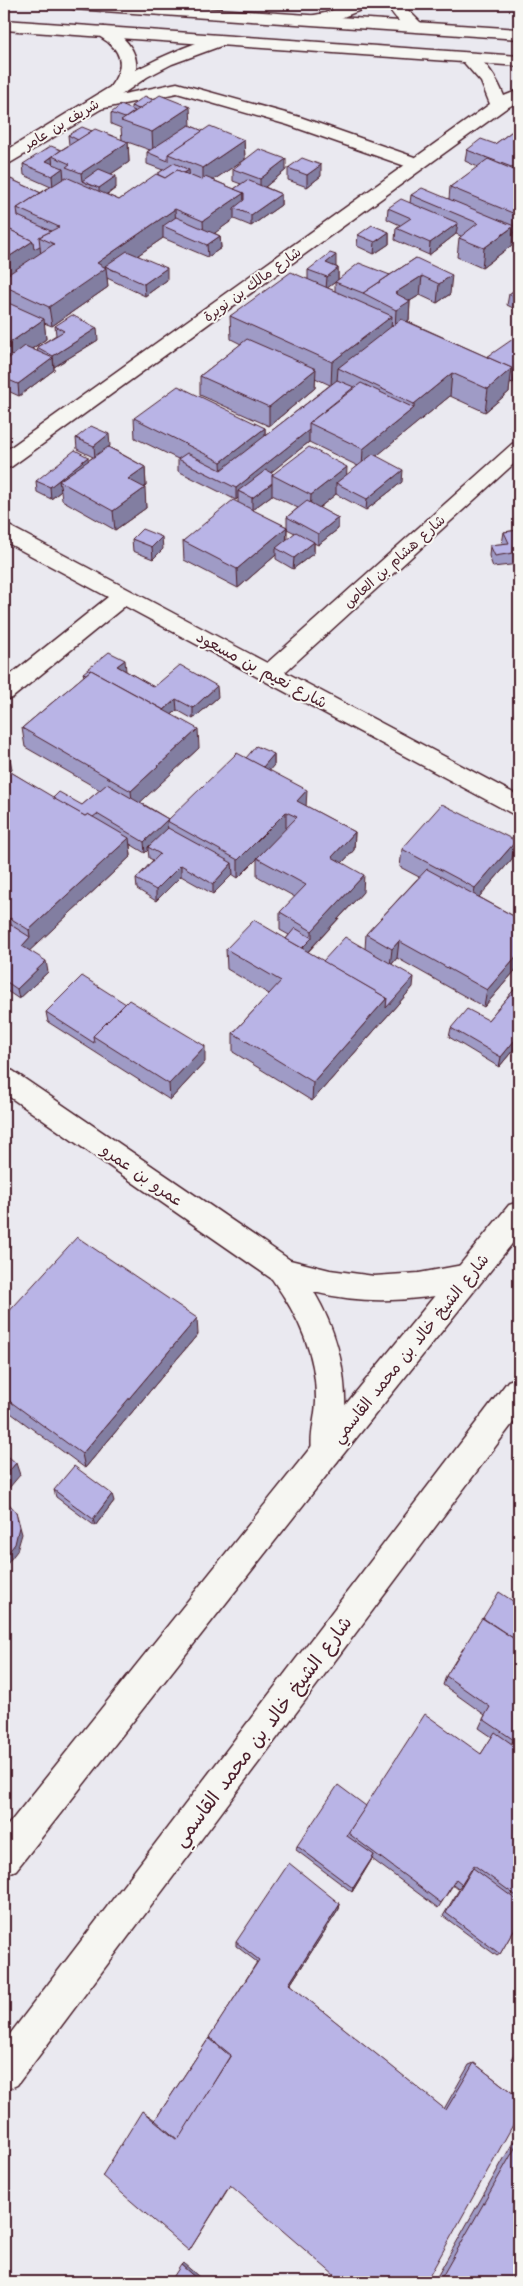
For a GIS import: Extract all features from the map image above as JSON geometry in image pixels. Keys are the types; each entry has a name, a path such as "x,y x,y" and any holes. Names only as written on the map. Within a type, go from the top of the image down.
{"street":[{"path":"74,4 519,34"},
{"path":"310,20 328,17 362,4"},
{"path":"394,4 417,27"},
{"path":"4,21 92,25 108,18 110,14 108,6"},
{"path":"4,25 519,61"},
{"name":"شريف بن عامر","path":"104,32 124,48 129,58 126,78 118,88"},
{"name":"شريف بن عامر","path":"4,159 95,105 118,88 166,61 223,40"},
{"path":"468,58 489,80 499,105 519,112"},
{"path":"95,105 177,88 294,121 418,164"},
{"name":"شارع مالك بن نويرة","path":"4,462 499,105 519,94"},
{"name":"شارع هشام بن العاص","path":"270,673 519,448"},
{"name":"شارع نعيم بن مسعود","path":"4,532 519,807"},
{"path":"4,692 124,596"},
{"name":"عمرو بن عمرو","path":"4,1079 282,1270 318,1282 355,1288 393,1289 432,1286 468,1277"},
{"name":"شارع الشيخ خالد بن محمد القاسمي","path":"4,1858 326,1452 519,1214"},
{"name":"عمرو بن عمرو","path":"282,1270 301,1295 316,1323 326,1354 331,1394 331,1419 326,1452"},
{"name":"شارع الشيخ خالد بن محمد القاسمي","path":"4,2072 519,1391"}],"building":[{"path":"160,95 190,107 152,132 121,121"},
{"path":"145,96 153,100 139,109 131,106"},
{"path":"121,105 135,111 125,118 111,113"},
{"path":"189,125 203,131 168,154 168,161 147,152"},
{"path":"210,126 244,140 203,168 168,154"},
{"path":"519,126 519,149 515,152 519,154 519,170 467,150 481,139 495,144"},
{"path":"82,127 92,131 78,140 68,135"},
{"path":"95,129 128,142 81,173 66,167 70,164 52,156"},
{"path":"51,146 61,150 46,161 63,168 52,176 23,164"},
{"path":"259,149 286,159 260,179 233,169"},
{"path":"302,158 321,165 307,175 288,168"},
{"path":"488,159 519,172 519,211 515,214 450,187"},
{"path":"174,163 189,170 184,173 177,170 165,178 157,174"},
{"path":"99,169 116,176 99,188 82,181"},
{"path":"177,170 201,180 205,177 244,193 203,221 175,209 97,263 106,268 49,307 4,286 4,277 54,244 39,237 59,227 17,208 66,177 119,200 156,174 165,178"},
{"path":"4,176 41,193 17,208 18,216 51,231 39,237 40,246 34,249 33,241 4,227"},
{"path":"247,180 281,194 251,215 234,208 244,200 244,193 234,189"},
{"path":"422,188 514,226 484,248 459,238 478,223 411,195"},
{"path":"401,199 458,223 430,243 396,228 411,218 388,208"},
{"path":"176,217 220,236 207,245 163,226"},
{"path":"372,225 389,232 375,242 358,235"},
{"path":"4,227 33,241 4,260"},
{"path":"127,251 167,268 144,284 105,266"},
{"path":"330,253 336,255 326,263 338,268 327,277 308,270"},
{"path":"416,258 452,275 439,284 422,276 395,293 410,301 396,310 363,293"},
{"path":"359,263 390,275 363,293 335,282"},
{"path":"291,272 392,316 332,362 230,316"},
{"path":"519,287 519,299 509,294"},
{"path":"4,301 44,319 4,347"},
{"path":"72,315 97,328 53,356 37,347 64,331 55,326"},
{"path":"401,319 512,368 488,389 452,373 414,404 338,368"},
{"path":"247,339 316,369 269,407 200,376"},
{"path":"513,339 519,342 519,368 515,372 512,368 487,357"},
{"path":"25,346 53,358 18,384 4,378 4,362"},
{"path":"337,380 354,387 309,423 309,430 236,488 178,459 187,453 221,470"},
{"path":"361,383 414,408 363,449 309,423"},
{"path":"178,386 265,428 221,462 134,418"},
{"path":"91,426 109,434 94,446 76,438"},
{"path":"108,447 145,467 128,479 145,488 113,511 59,481"},
{"path":"309,447 347,467 311,495 272,475"},
{"path":"75,450 88,457 50,487 36,481"},
{"path":"373,454 403,470 367,499 336,483"},
{"path":"266,470 273,474 272,483 252,498 238,491"},
{"path":"233,500 287,527 237,569 183,541"},
{"path":"307,501 338,518 318,534 287,517"},
{"path":"142,529 162,537 152,547 132,539"},
{"path":"519,530 519,552 495,556 490,545 509,543 504,532"},
{"path":"296,532 314,542 294,558 276,548"},
{"path":"109,652 125,660 117,666 154,687 180,665 217,686 193,708 176,699 164,710 91,670 86,674 83,673"},
{"path":"91,670 198,729 131,791 22,728"},
{"path":"256,746 274,754 263,767 246,758"},
{"path":"237,753 307,790 297,801 355,832 332,857 364,875 312,931 280,912 306,885 257,858 297,817 286,812 238,860 167,821"},
{"path":"4,754 10,758 4,763"},
{"path":"4,768 85,816 88,814 129,838 29,930 10,918 4,924"},
{"path":"107,784 168,819 144,842 97,814 93,817 88,814 85,816 53,798 59,792 82,805"},
{"path":"442,804 516,841 475,888 402,849"},
{"path":"168,828 232,863 213,884 181,865 156,890 136,879 160,854 148,847"},
{"path":"427,869 519,919 519,953 487,990 399,941 392,949 366,934"},
{"path":"254,920 387,998 313,1082 233,1033 281,981 226,949"},
{"path":"11,925 30,937 22,946 46,961 17,989 4,980 4,932"},
{"path":"295,928 312,938 302,948 286,939"},
{"path":"345,937 414,977 386,1008 387,998 323,961"},
{"path":"82,976 126,1004 93,1036 94,1043 46,1012"},
{"path":"519,984 519,1035 501,1057 451,1028 467,1009 488,1020"},
{"path":"129,1000 205,1046 169,1084 93,1036"},
{"path":"77,1237 197,1318 82,1454 4,1397 4,1317"},
{"path":"4,1453 16,1463 4,1477"},
{"path":"74,1466 112,1494 93,1519 54,1490"},
{"path":"4,1499 16,1512 19,1527 15,1544 4,1558"},
{"path":"499,1592 519,1605 519,1642 483,1618"},
{"path":"482,1618 519,1642 519,1730 514,1740 483,1719 490,1707 446,1676"},
{"path":"425,1714 481,1754 495,1732 519,1749 519,1898 474,1865 462,1884 456,1879 441,1903 348,1833"},
{"path":"338,1785 366,1806 347,1836 374,1855 353,1888 297,1846"},
{"path":"289,1863 340,1904 289,1984 446,2110 474,2063 519,2098 519,2114 426,2282 342,2282 230,2185 189,2251 102,2176 142,2111 177,2140 231,2055 209,2037 259,1960 236,1942"},
{"path":"473,1868 519,1902 519,1921 500,1954 446,1913"},
{"path":"209,2038 230,2056 178,2140 155,2120"},
{"path":"519,2049 519,2061 514,2058"},
{"path":"519,2141 519,2262 508,2282 439,2282"},
{"path":"181,2265 200,2282 170,2282"},
{"path":"519,2265 519,2282 510,2282"}]}
